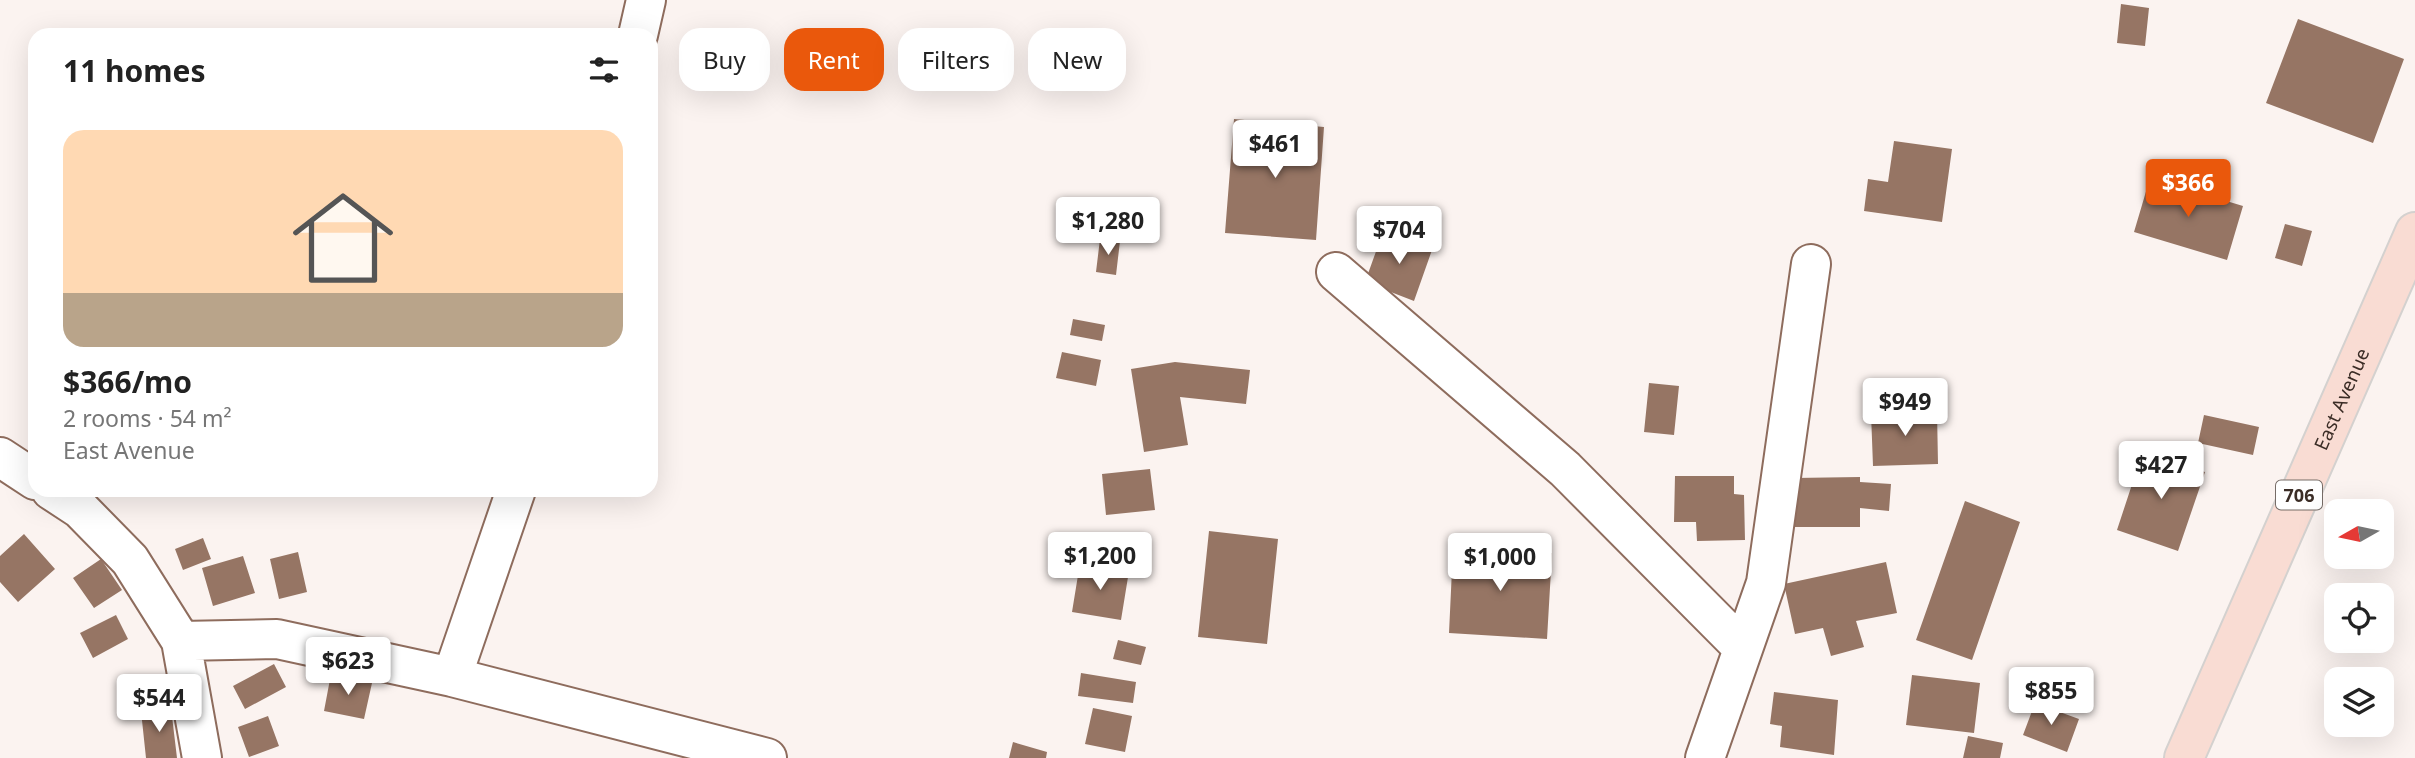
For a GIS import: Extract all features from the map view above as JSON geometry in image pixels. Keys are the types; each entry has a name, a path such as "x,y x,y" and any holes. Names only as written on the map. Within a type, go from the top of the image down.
{"main road":[{"name":"East Avenue","path":"2184,758 2415,232"}],"street":[{"path":"640,28 646,0"},
{"path":"1705,758 1766,583 1811,264"},
{"path":"1336,272 1566,469 1743,648"},
{"path":"0,457 28,475"},
{"path":"62,497 80,509 130,560 181,642 202,758"},
{"path":"452,677 514,497"},
{"path":"181,642 277,639 452,677 767,758"}],"building":[{"path":"2121,4 2149,8 2145,46 2117,43"},
{"path":"2298,19 2404,59 2373,143 2266,103"},
{"path":"1234,119 1324,127 1316,240 1225,233"},
{"path":"1894,141 1952,149 1942,222 1864,211 1868,179 1888,182"},
{"path":"2150,178 2243,206 2227,260 2134,232"},
{"path":"2285,224 2312,231 2302,266 2275,258"},
{"path":"1383,232 1432,250 1414,301 1365,282"},
{"path":"1100,239 1120,241 1116,275 1096,272"},
{"path":"1073,319 1105,325 1102,341 1070,335"},
{"path":"1062,352 1101,360 1096,386 1056,378"},
{"path":"1175,362 1250,370 1246,404 1180,397 1188,445 1144,452 1131,369"},
{"path":"1649,383 1679,386 1674,435 1644,432"},
{"path":"1937,411 1938,464 1873,466 1871,413"},
{"path":"2204,415 2259,427 2253,455 2198,443"},
{"path":"2143,451 2205,472 2178,551 2117,530"},
{"path":"1150,469 1155,510 1106,515 1102,474"},
{"path":"1675,476 1734,476 1734,494 1744,495 1745,540 1697,541 1696,522 1674,522"},
{"path":"1860,477 1860,482 1891,484 1889,511 1860,508 1860,527 1795,527 1794,478"},
{"path":"1965,501 2020,522 1972,660 1916,640"},
{"path":"1209,531 1278,539 1267,644 1198,637"},
{"path":"24,534 55,569 18,602 0,582 0,556"},
{"path":"203,538 211,559 183,570 175,549"},
{"path":"1453,548 1552,553 1547,639 1449,633"},
{"path":"298,552 307,592 279,599 270,559"},
{"path":"243,556 255,593 213,606 202,568"},
{"path":"101,559 122,590 94,608 73,578"},
{"path":"1886,562 1897,613 1856,621 1864,647 1831,656 1823,628 1795,634 1784,584"},
{"path":"1080,563 1129,571 1121,620 1072,612"},
{"path":"116,615 128,639 93,658 80,633"},
{"path":"1118,640 1146,647 1141,665 1113,659"},
{"path":"274,664 286,687 245,709 233,686"},
{"path":"1081,673 1136,682 1133,703 1078,696"},
{"path":"331,674 372,683 364,719 324,711"},
{"path":"1912,675 1980,683 1974,733 1906,725"},
{"path":"1774,692 1838,700 1834,755 1780,747 1782,726 1770,724"},
{"path":"2035,703 2079,719 2067,752 2023,735"},
{"path":"171,708 177,758 146,758 141,711"},
{"path":"1093,708 1132,716 1125,752 1085,744"},
{"path":"268,716 279,746 249,757 238,727"},
{"path":"1968,736 2003,743 2000,758 1963,758"},
{"path":"1013,742 1047,752 1046,758 1009,758"}]}
